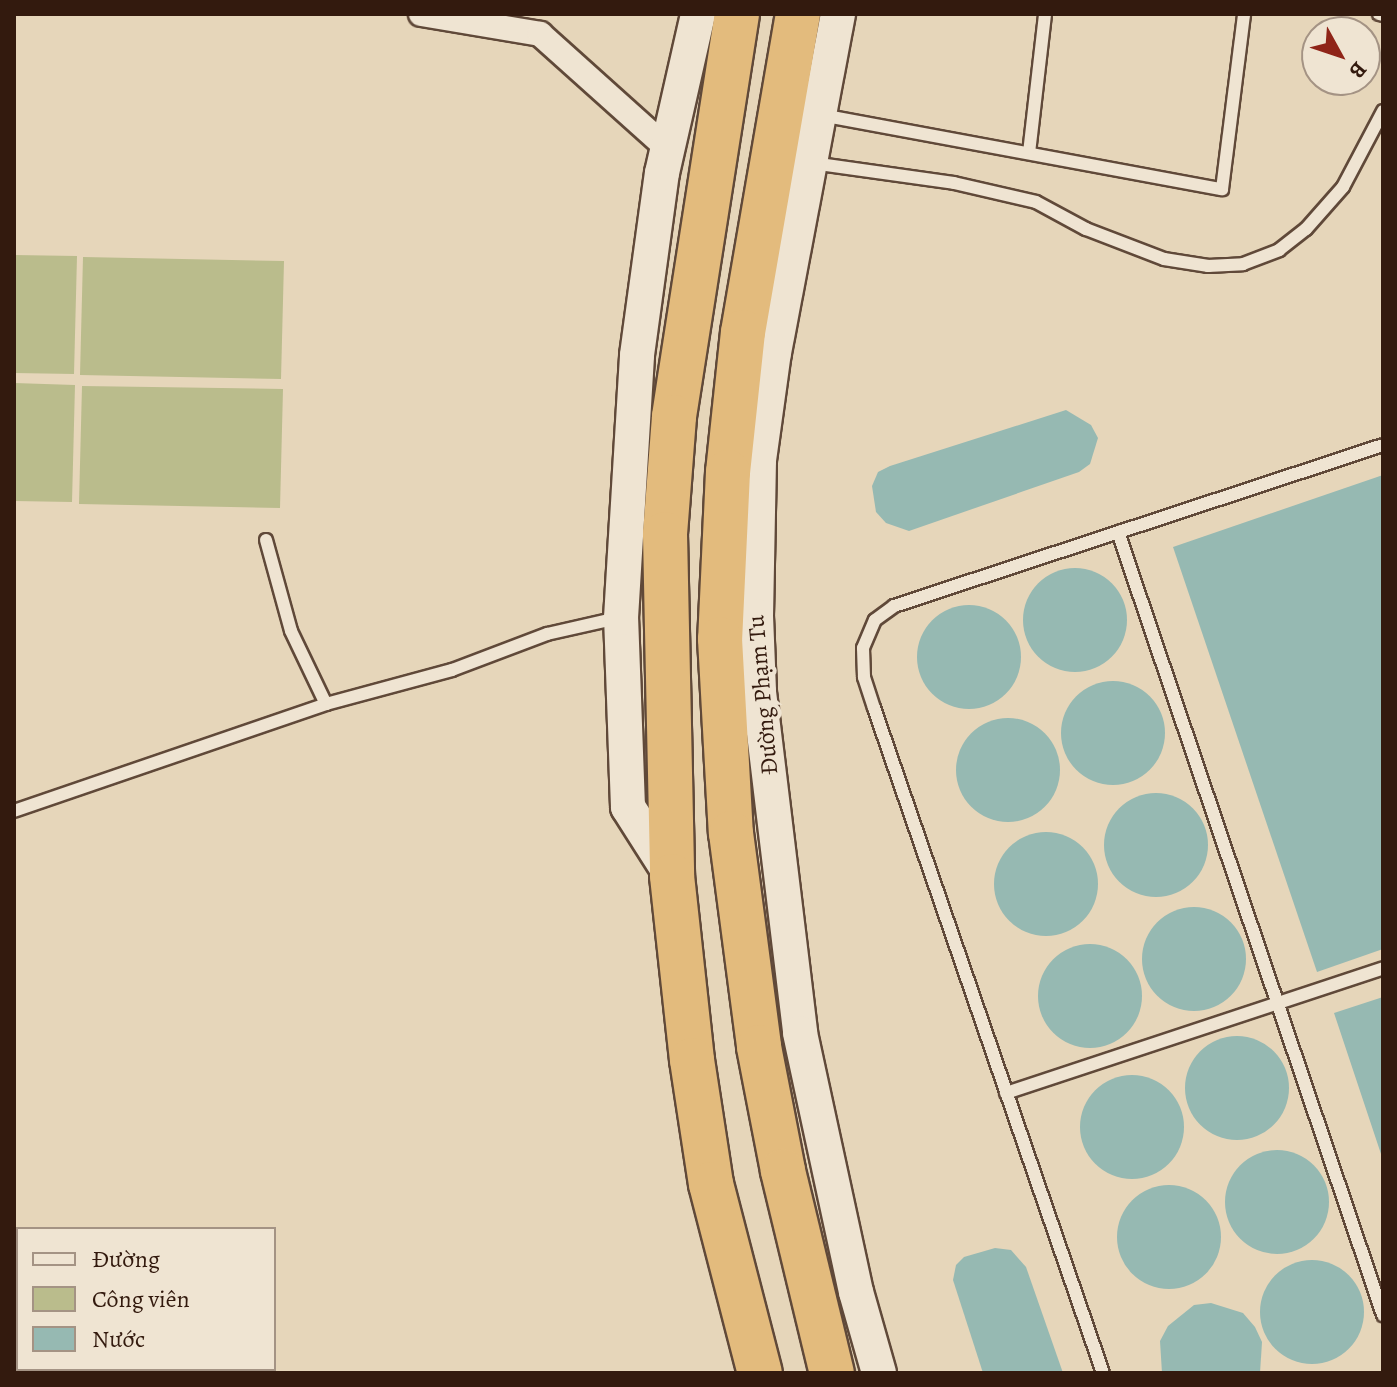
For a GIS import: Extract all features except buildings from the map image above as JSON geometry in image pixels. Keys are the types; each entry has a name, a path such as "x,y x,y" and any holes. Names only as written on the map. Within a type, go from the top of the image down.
{"highway":[{"path":"737,14 674,417 665,534 672,876 711,1184 760,1373"},
{"name":"Đường Phạm Tu","path":"798,14 743,332 728,472 739,617 731,833 757,1031 783,1171 832,1373"}],"main road":[{"path":"672,876 628,807 621,618 637,355 668,149 698,14"},
{"name":"Đường Phạm Tu","path":"838,14 808,163 759,460 739,617 759,692 800,1033 879,1373"}],"street":[{"path":"421,14 540,34 668,149"}],"lane":[{"path":"1029,153 1045,14"},
{"path":"817,114 1222,189 1244,14"},
{"path":"808,163 954,183 1022,198 1164,259 1208,266 1243,264 1279,250 1306,229 1343,187 1383,111"},
{"path":"1103,1373 874,708 863,648 875,620 894,606 1383,445"},
{"path":"1118,532 1383,1315"},
{"path":"266,540 291,631 326,704"},
{"path":"14,811 326,704 452,670 547,634 621,618"},
{"path":"1006,1093 1383,968"}],"green space":[{"path":"14,255 77,256 74,374 14,373"},
{"path":"83,257 284,261 281,379 80,375"},
{"path":"14,383 75,385 72,502 14,501"},
{"path":"82,386 283,389 280,508 79,504"}],"water":[{"path":"1066,410 1091,425 1098,438 1090,464 1079,472 909,531 886,523 876,512 872,486 878,472"},
{"path":"1383,475 1383,949 1317,972 1173,547"},
{"path":"1075,568 1095,572 1112,583 1123,600 1127,620 1123,640 1112,657 1095,668 1075,672 1055,668 1038,657 1027,640 1023,620 1027,600 1038,583 1055,572"},
{"path":"969,605 989,609 1006,620 1017,637 1021,657 1017,677 1006,694 989,705 969,709 949,705 932,694 921,677 917,657 921,637 932,620 949,609"},
{"path":"1113,681 1133,685 1150,696 1161,713 1165,733 1161,753 1150,770 1133,781 1113,785 1093,781 1076,770 1065,753 1061,733 1065,713 1076,696 1093,685"},
{"path":"1008,718 1028,722 1045,733 1056,750 1060,770 1056,790 1045,807 1028,818 1008,822 988,818 971,807 960,790 956,770 960,750 971,733 988,722"},
{"path":"1156,793 1176,797 1193,808 1204,825 1208,845 1204,865 1193,882 1176,893 1156,897 1136,893 1119,882 1108,865 1104,845 1108,825 1119,808 1136,797"},
{"path":"1046,832 1066,836 1083,847 1094,864 1098,884 1094,904 1083,921 1066,932 1046,936 1026,932 1009,921 998,904 994,884 998,864 1009,847 1026,836"},
{"path":"1194,907 1214,911 1231,922 1242,939 1246,959 1242,979 1231,996 1214,1007 1194,1011 1174,1007 1157,996 1146,979 1142,959 1146,939 1157,922 1174,911"},
{"path":"1090,944 1110,948 1127,959 1138,976 1142,996 1138,1016 1127,1033 1110,1044 1090,1048 1070,1044 1053,1033 1042,1016 1038,996 1042,976 1053,959 1070,948"},
{"path":"1383,997 1383,1160 1334,1013"},
{"path":"1237,1036 1257,1040 1274,1051 1285,1068 1289,1088 1285,1108 1274,1125 1257,1136 1237,1140 1217,1136 1200,1125 1189,1108 1185,1088 1189,1068 1200,1051 1217,1040"},
{"path":"1132,1075 1152,1079 1169,1090 1180,1107 1184,1127 1180,1147 1169,1164 1152,1175 1132,1179 1112,1175 1095,1164 1084,1147 1080,1127 1084,1107 1095,1090 1112,1079"},
{"path":"1277,1150 1297,1154 1314,1165 1325,1182 1329,1202 1325,1222 1314,1239 1297,1250 1277,1254 1257,1250 1240,1239 1229,1222 1225,1202 1229,1182 1240,1165 1257,1154"},
{"path":"1169,1185 1189,1189 1206,1200 1217,1217 1221,1237 1217,1257 1206,1274 1189,1285 1169,1289 1149,1285 1132,1274 1121,1257 1117,1237 1121,1217 1132,1200 1149,1189"},
{"path":"995,1248 1011,1250 1026,1267 1063,1373 983,1373 953,1280 956,1265 964,1257"},
{"path":"1312,1260 1332,1264 1349,1275 1360,1292 1364,1312 1360,1332 1349,1349 1332,1360 1312,1364 1292,1360 1275,1349 1264,1332 1260,1312 1264,1292 1275,1275 1292,1264"},
{"path":"1211,1303 1243,1313 1255,1327 1262,1342 1260,1373 1162,1373 1160,1341 1168,1326 1194,1305"}]}
